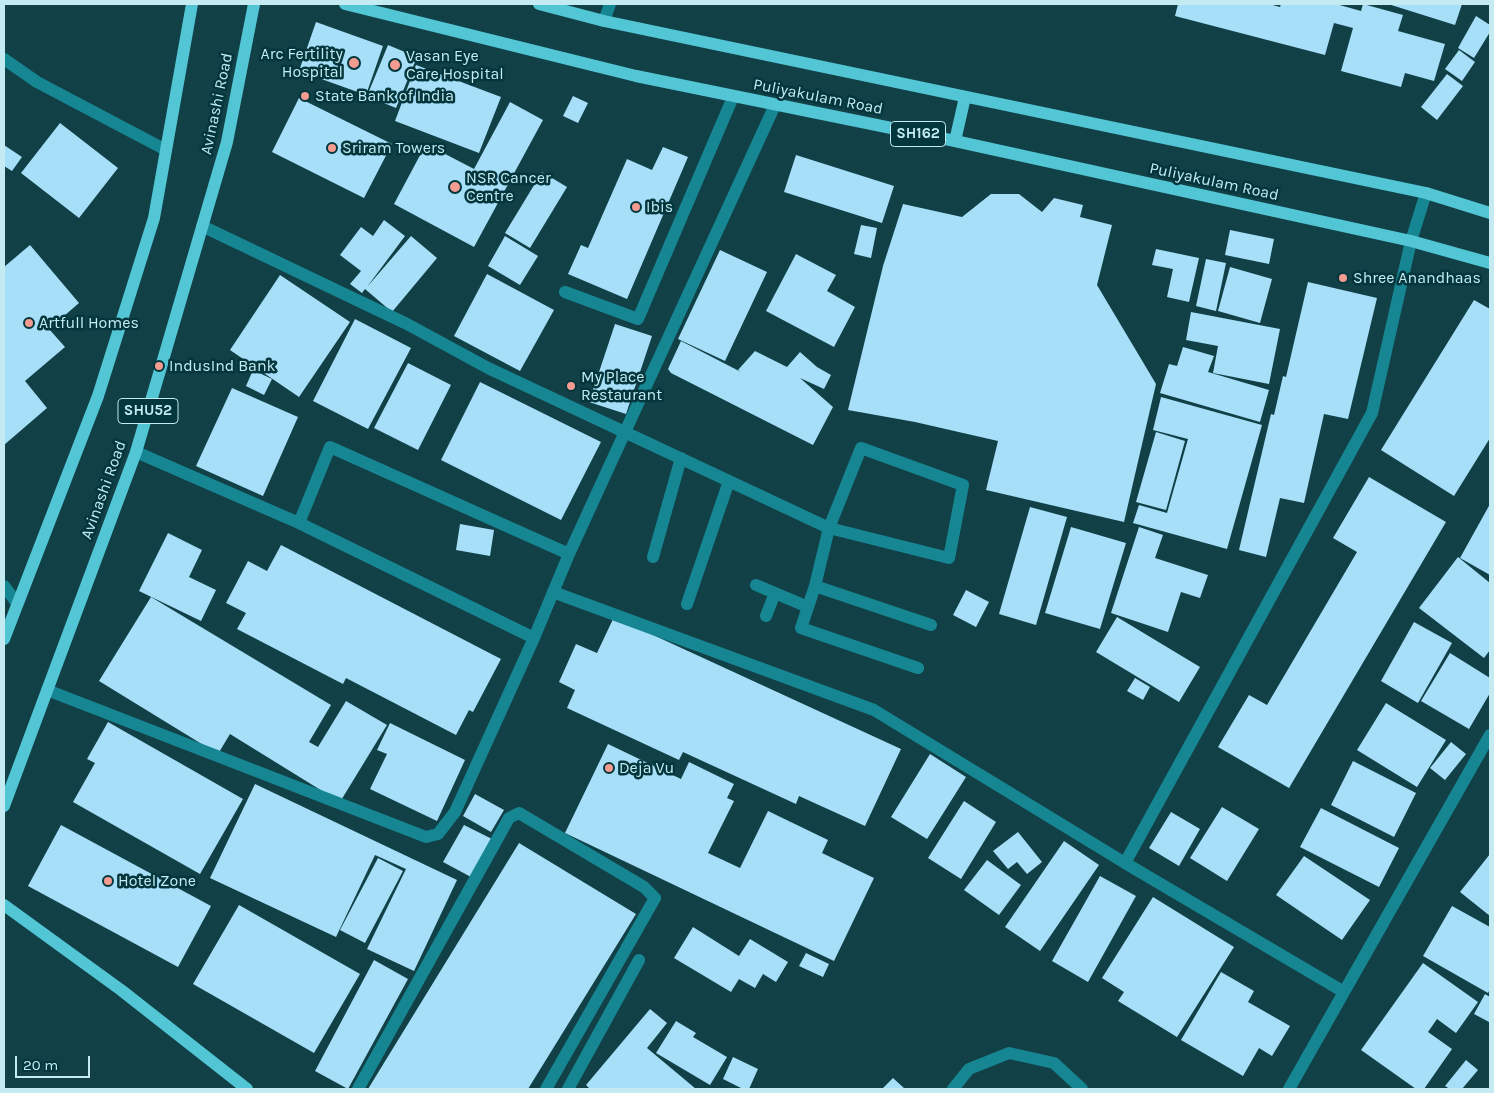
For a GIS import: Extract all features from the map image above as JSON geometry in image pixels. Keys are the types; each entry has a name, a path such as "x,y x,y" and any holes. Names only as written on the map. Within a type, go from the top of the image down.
{"main road":[{"name":"SHU52","path":"4,639 98,396 154,218 192,4"},
{"name":"Avinashi Road","path":"4,806 136,452 227,142 254,4"},
{"name":"Puliyakulam Road","path":"345,4 636,76 955,141 1411,241 1490,263"},
{"name":"Puliyakulam Road","path":"539,4 604,21 1426,193 1490,213"},
{"path":"955,141 965,97"},
{"path":"4,905 121,990 247,1089"}],"street":[{"path":"604,21 610,4"},
{"path":"4,59 38,82 166,150"},
{"path":"565,292 638,319 733,97"},
{"path":"47,690 426,838 438,834 454,812 534,638 569,554 775,105"},
{"path":"1125,864 1372,413 1411,241 1426,193"},
{"path":"202,226 407,324 488,368 828,528 949,558 963,486 861,448 828,528 815,586 801,628 918,668"},
{"path":"299,523 330,447 569,554"},
{"path":"136,452 299,523 534,638"},
{"path":"653,557 681,458"},
{"path":"687,604 729,481"},
{"path":"756,585 808,607"},
{"path":"4,586 18,604"},
{"path":"815,586 931,625"},
{"path":"553,592 874,710 1125,864 1344,992"},
{"path":"766,616 775,593"},
{"path":"1289,1089 1490,735"},
{"path":"358,1089 509,818 519,813 644,887 655,898 546,1089"},
{"path":"568,1089 640,960"},
{"path":"953,1089 968,1070 1009,1053 1054,1063 1082,1089"}],"building":[{"path":"1178,4 1269,4 1280,7 1281,4 1336,4 1361,11 1363,4 1403,15 1398,31 1445,44 1434,81 1405,73 1401,87 1341,71 1353,28 1334,23 1325,55 1175,16"},
{"path":"1388,4 1462,4 1455,25"},
{"path":"1476,16 1490,25 1490,32 1474,58 1458,48"},
{"path":"316,22 383,46 366,95 299,71"},
{"path":"388,45 417,57 396,108 367,96"},
{"path":"1459,50 1475,62 1462,81 1445,69"},
{"path":"416,65 501,97 479,153 395,121"},
{"path":"1447,74 1463,86 1437,120 1421,107"},
{"path":"573,96 588,103 578,123 563,116"},
{"name":"Sriram Towers","path":"299,98 392,144 364,198 272,152"},
{"name":"NSR Cancer Centre","path":"510,102 543,120 474,247 394,204 426,144 474,169"},
{"path":"60,123 118,168 79,218 21,173"},
{"path":"4,145 22,157 12,171 4,166"},
{"name":"Ibis","path":"663,147 688,157 627,299 568,274 581,245 588,248 627,159 652,170"},
{"path":"796,155 894,186 882,223 784,192"},
{"path":"542,172 567,187 530,248 505,233"},
{"path":"991,194 1019,194 1042,212 1054,198 1083,205 1080,217 1112,225 1097,285 1156,384 1124,522 986,490 998,441 915,422 848,410 883,266 903,204 962,217"},
{"path":"384,220 405,236 367,287 411,236 437,258 392,312 365,289 362,293 350,284 361,271 340,255 361,227 373,236"},
{"path":"861,225 877,228 871,258 854,254"},
{"path":"1230,230 1274,239 1269,264 1225,255"},
{"path":"505,236 538,256 520,285 488,266"},
{"path":"30,245 79,303 49,329 65,347 25,381 47,408 4,445 4,267"},
{"path":"1156,249 1199,258 1189,302 1167,297 1173,269 1152,265"},
{"path":"720,250 767,272 725,361 678,339"},
{"path":"796,254 836,275 827,291 855,307 834,347 766,311"},
{"path":"1206,259 1226,263 1216,311 1196,306"},
{"path":"1230,267 1272,279 1260,323 1218,311"},
{"path":"487,274 554,310 520,371 454,336"},
{"path":"280,275 350,322 299,397 230,350"},
{"path":"1308,282 1377,298 1348,419 1324,414 1304,503 1280,498 1266,557 1239,550 1271,414 1274,415 1283,376 1286,377"},
{"path":"1474,300 1490,309 1490,438 1454,496 1381,450"},
{"path":"1191,312 1280,329 1269,384 1213,373 1218,346 1186,340"},
{"path":"355,319 411,348 368,429 313,401"},
{"path":"615,324 652,336 626,414 589,402"},
{"path":"681,341 741,372 738,370 755,351 787,367 800,352 817,367 831,375 824,389 800,378 833,407 813,445 671,373 668,369"},
{"path":"1183,347 1214,356 1208,372 1269,390 1260,422 1160,393 1169,364 1177,366"},
{"path":"408,363 451,385 418,450 374,428"},
{"path":"253,370 272,379 264,395 246,386"},
{"path":"480,382 601,442 561,520 441,460"},
{"path":"232,388 298,417 263,496 196,466"},
{"path":"1161,397 1262,425 1227,549 1133,523 1139,505 1167,513 1188,439 1153,430"},
{"path":"1156,432 1185,441 1166,510 1136,502"},
{"path":"1369,477 1446,522 1289,788 1218,747 1249,695 1267,705 1357,552 1333,538"},
{"path":"1490,504 1490,575 1460,558"},
{"path":"1030,507 1067,517 1036,625 999,614"},
{"path":"460,524 494,530 490,556 456,550"},
{"path":"1071,527 1126,543 1100,629 1045,613"},
{"path":"1139,527 1163,535 1155,558 1208,575 1200,598 1181,592 1168,632 1111,613"},
{"path":"168,533 202,550 189,577 216,590 201,621 139,591"},
{"path":"281,545 501,659 473,712 469,710 456,735 346,678 343,684 237,629 246,613 226,603 248,561 267,571"},
{"path":"1458,557 1490,583 1490,650 1484,658 1419,608"},
{"path":"966,590 989,602 976,627 953,615"},
{"path":"151,597 331,705 309,742 318,747 346,701 387,725 340,802 230,734 218,754 99,681"},
{"path":"614,617 901,749 865,826 799,796 796,804 683,752 679,760 567,708 575,690 559,682 576,644 597,653"},
{"path":"1117,617 1200,667 1179,702 1096,652"},
{"path":"1414,622 1452,643 1418,703 1381,681"},
{"path":"1450,653 1490,678 1490,693 1469,729 1421,701"},
{"path":"1135,678 1150,687 1143,700 1127,691"},
{"path":"1386,703 1446,740 1417,787 1357,750"},
{"path":"108,722 243,799 200,874 73,802 95,763 87,759"},
{"path":"390,723 465,760 437,821 370,789 387,754 377,750"},
{"path":"1451,742 1466,754 1445,780 1430,768"},
{"path":"608,744 681,779 689,762 734,784 727,798 734,801 708,853 740,868 768,811 828,840 822,853 874,878 834,961 565,833"},
{"path":"930,754 966,777 927,839 891,817"},
{"path":"1353,761 1416,793 1394,837 1331,805"},
{"path":"255,784 457,880 414,971 367,949 406,869 375,855 336,937 210,878"},
{"path":"475,794 504,810 491,832 463,816"},
{"path":"964,801 996,822 961,879 928,858"},
{"path":"1222,807 1259,829 1227,881 1190,858"},
{"path":"1321,808 1399,848 1379,887 1300,847"},
{"path":"1171,812 1200,829 1179,866 1149,848"},
{"path":"61,825 211,906 178,967 28,886"},
{"path":"464,825 492,839 471,877 443,862"},
{"path":"1018,832 1042,862 1027,874 1017,862 1008,869 993,851"},
{"path":"1064,841 1099,865 1040,951 1005,927"},
{"path":"519,843 636,914 528,1089 368,1089"},
{"path":"1490,854 1490,916 1460,892"},
{"path":"1304,856 1370,900 1342,940 1276,895"},
{"path":"378,858 403,871 365,943 340,930"},
{"path":"987,860 1021,885 999,915 964,890"},
{"path":"1100,876 1136,896 1088,982 1052,961"},
{"path":"1153,897 1234,947 1177,1037 1118,1001 1124,992 1102,978"},
{"path":"239,905 360,974 314,1053 193,984"},
{"path":"1452,906 1490,927 1490,989 1488,993 1423,956"},
{"path":"693,927 739,956 750,939 788,962 776,982 763,974 755,988 739,979 731,992 674,958"},
{"path":"806,953 829,964 823,977 799,966"},
{"path":"374,960 408,979 348,1089 315,1071"},
{"path":"1423,963 1478,1002 1456,1033 1437,1019 1428,1032 1452,1049 1424,1089 1416,1089 1361,1050"},
{"path":"1221,972 1254,991 1248,1002 1290,1026 1272,1056 1259,1048 1243,1076 1181,1040"},
{"path":"1485,994 1490,997 1489,1022 1474,1014"},
{"path":"650,1009 667,1023 647,1048 696,1089 590,1089 586,1085"},
{"path":"676,1021 696,1033 693,1037 727,1057 710,1085 656,1053"},
{"path":"733,1057 758,1069 749,1089 743,1089 723,1079"},
{"path":"1466,1060 1478,1070 1462,1089 1450,1089 1445,1086"},
{"path":"893,1078 905,1089 882,1089"}],"place":[{"name":"Arc Fertility Hospital","path":"354,63"},
{"name":"Vasan Eye Care Hospital","path":"395,65"},
{"name":"State Bank of India","path":"305,96"},
{"name":"Sriram Towers","path":"332,148"},
{"name":"NSR Cancer Centre","path":"455,187"},
{"name":"Ibis","path":"636,207"},
{"name":"Shree Anandhaas","path":"1343,278"},
{"name":"Artfull Homes","path":"29,323"},
{"name":"IndusInd Bank","path":"159,366"},
{"name":"My Place Restaurant","path":"571,386"},
{"name":"Deja Vu","path":"609,768"},
{"name":"Hotel Zone","path":"108,881"}]}
